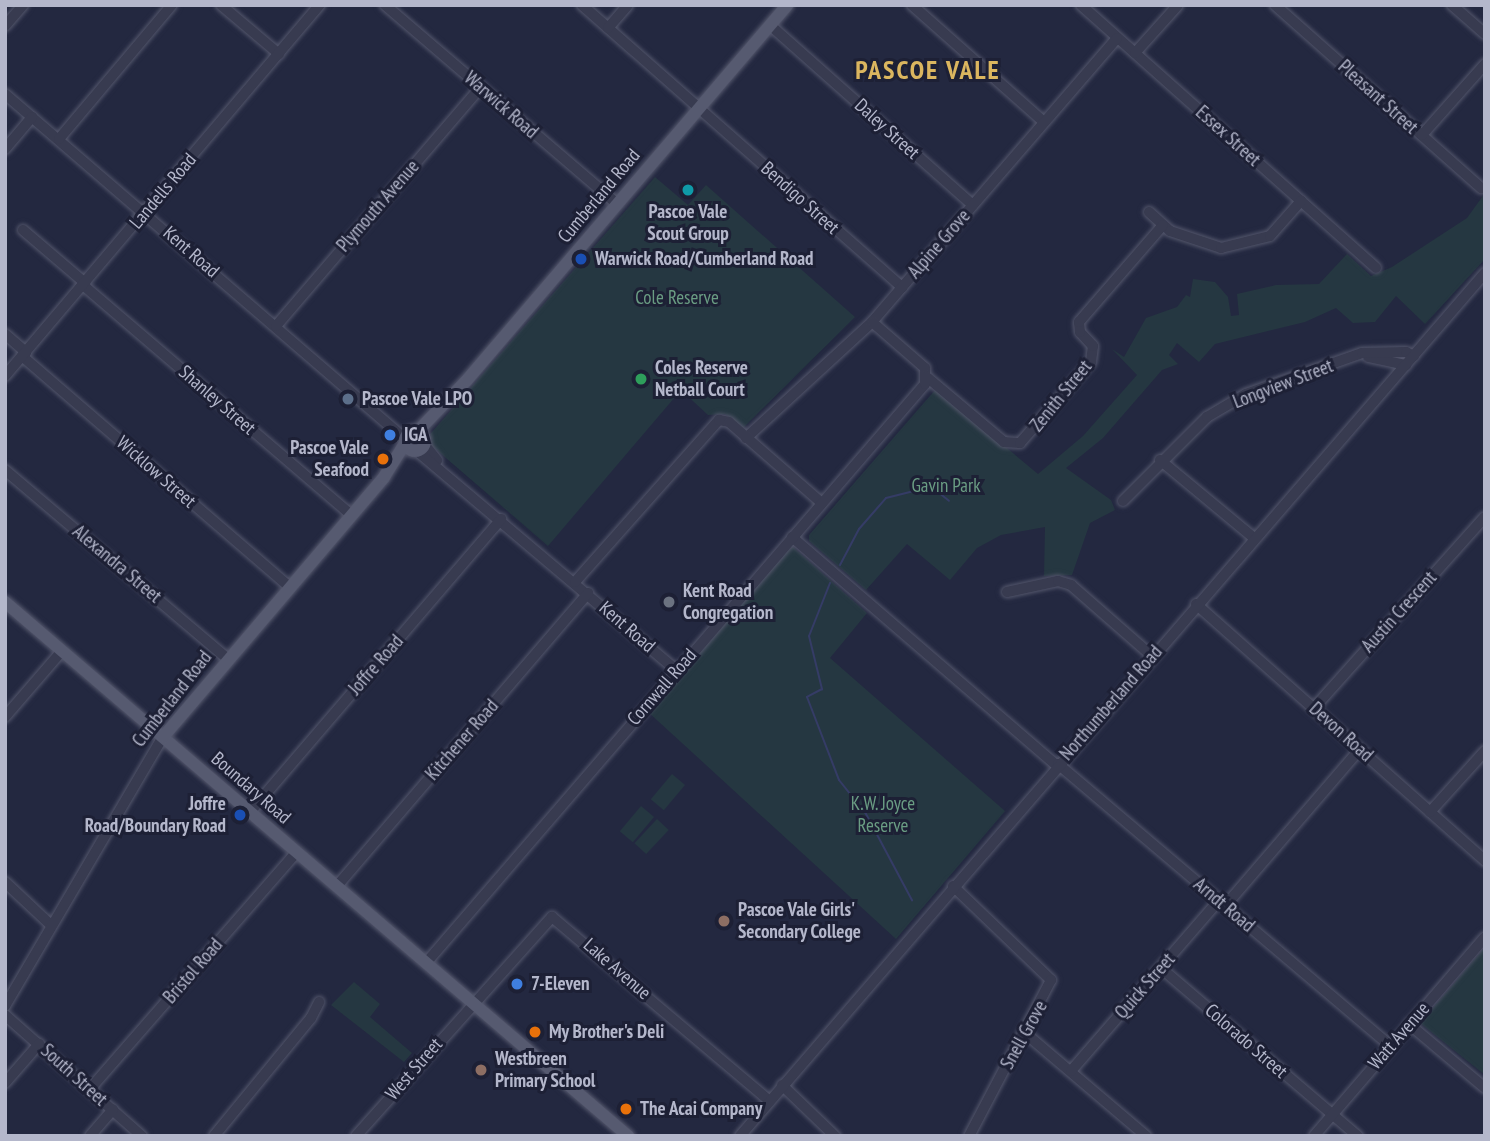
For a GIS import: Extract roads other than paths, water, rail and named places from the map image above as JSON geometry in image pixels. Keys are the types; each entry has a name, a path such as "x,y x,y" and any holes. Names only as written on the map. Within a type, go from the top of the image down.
{"main road":[{"name":"Cumberland Road","path":"163,737 787,5"},
{"name":"Boundary Road","path":"5,602 628,1136"}],"street":[{"path":"5,26 23,5"},
{"path":"59,139 172,5"},
{"path":"221,5 279,54"},
{"name":"Landells Road","path":"5,376 320,5"},
{"name":"Warwick Road","path":"386,5 617,204"},
{"name":"Bendigo Street","path":"582,5 902,287"},
{"path":"608,28 628,5"},
{"path":"912,5 1044,122"},
{"name":"Essex Street","path":"1081,5 1376,268"},
{"path":"1135,53 1178,5"},
{"name":"Pleasant Street","path":"1275,5 1481,188"},
{"path":"1452,5 1485,34"},
{"name":"Daley Street","path":"770,24 973,205"},
{"name":"Alpine Grove","path":"746,438 872,322 1117,38"},
{"path":"1422,135 1485,64"},
{"name":"Plymouth Avenue","path":"276,326 481,87"},
{"name":"Kent Road","path":"5,94 375,411 415,441 450,475 676,670"},
{"path":"5,149 32,117"},
{"path":"1149,212 1163,225 1221,248 1269,236 1301,201"},
{"name":"Zenith Street","path":"928,377 1004,442 1020,443 1091,362 1093,346 1080,332 1079,322 1163,225"},
{"name":"Shanley Street","path":"23,230 351,515"},
{"name":"Northumberland Road","path":"740,1136 1057,765 1485,273"},
{"path":"872,322 921,363 928,377"},
{"name":"Wicklow Street","path":"5,334 24,354 290,587"},
{"name":"Longview Street","path":"1122,501 1160,460 1226,405 1262,388 1354,357 1392,352 1414,356"},
{"name":"Longview Street","path":"1354,357 1406,365"},
{"name":"Cornwall Road","path":"426,963 928,377"},
{"path":"575,582 713,425 725,420 822,503"},
{"path":"1160,460 1254,538"},
{"name":"Alexandra Street","path":"5,470 228,659"},
{"name":"Austin Crescent","path":"1314,708 1485,517"},
{"name":"Joffre Road","path":"250,812 501,519"},
{"name":"Arndt Road","path":"792,537 1390,1046"},
{"path":"1007,592 1058,581 1071,585 1152,656"},
{"name":"Kitchener Road","path":"337,887 587,593"},
{"name":"Devon Road","path":"1196,604 1485,860"},
{"path":"5,717 62,651"},
{"name":"Cumberland Road","path":"5,1006 163,737"},
{"name":"Quick Street","path":"1071,1072 1161,968 1222,904 1360,749"},
{"path":"1430,812 1485,751"},
{"name":"Bristol Road","path":"90,1089 297,852"},
{"path":"5,882 51,925"},
{"name":"Snell Grove","path":"953,886 1050,977 1049,989 969,1136"},
{"name":"Lake Avenue","path":"472,1003 543,922 555,918 770,1101"},
{"name":"Watt Avenue","path":"1314,1136 1485,937"},
{"name":"Colorado Street","path":"1161,968 1358,1136"},
{"path":"214,1136 312,1018 319,1002"},
{"name":"West Street","path":"356,1136 472,1003"},
{"name":"South Street","path":"5,1014 142,1136"},
{"path":"1409,1024 1485,1088"},
{"path":"1026,1033 1146,1136"},
{"path":"5,1083 39,1044"},
{"path":"782,1085 835,1136"},
{"path":"90,1136 113,1110"}],"waterway":[{"path":"840,565 859,529 886,498 921,489 938,492 949,501"},
{"path":"830,583 809,636 822,689 807,697 839,780 866,814 912,900"}],"place":[{"name":"Pascoe Vale Scout Group","path":"688,190"},
{"name":"Warwick Road/Cumberland Road","path":"581,259"},
{"name":"Coles Reserve Netball Court","path":"641,379"},
{"name":"Pascoe Vale LPO","path":"348,399"},
{"name":"IGA","path":"390,435"},
{"name":"Pascoe Vale Seafood","path":"383,459"},
{"name":"Kent Road Congregation","path":"669,602"},
{"name":"Joffre Road/Boundary Road","path":"240,815"},
{"name":"Pascoe Vale Girls' Secondary College","path":"724,921"},
{"name":"7-Eleven","path":"517,984"},
{"name":"My Brother's Deli","path":"535,1032"},
{"name":"Westbreen Primary School","path":"481,1070"},
{"name":"The Acai Company","path":"626,1109"}],"district":[{"name":"PASCOE VALE","path":"928,70"}],"park label":[{"name":"Cole Reserve","path":"677,298"},
{"name":"Gavin Park","path":"946,486"},
{"name":"K.W. Joyce Reserve","path":"883,815"}]}
